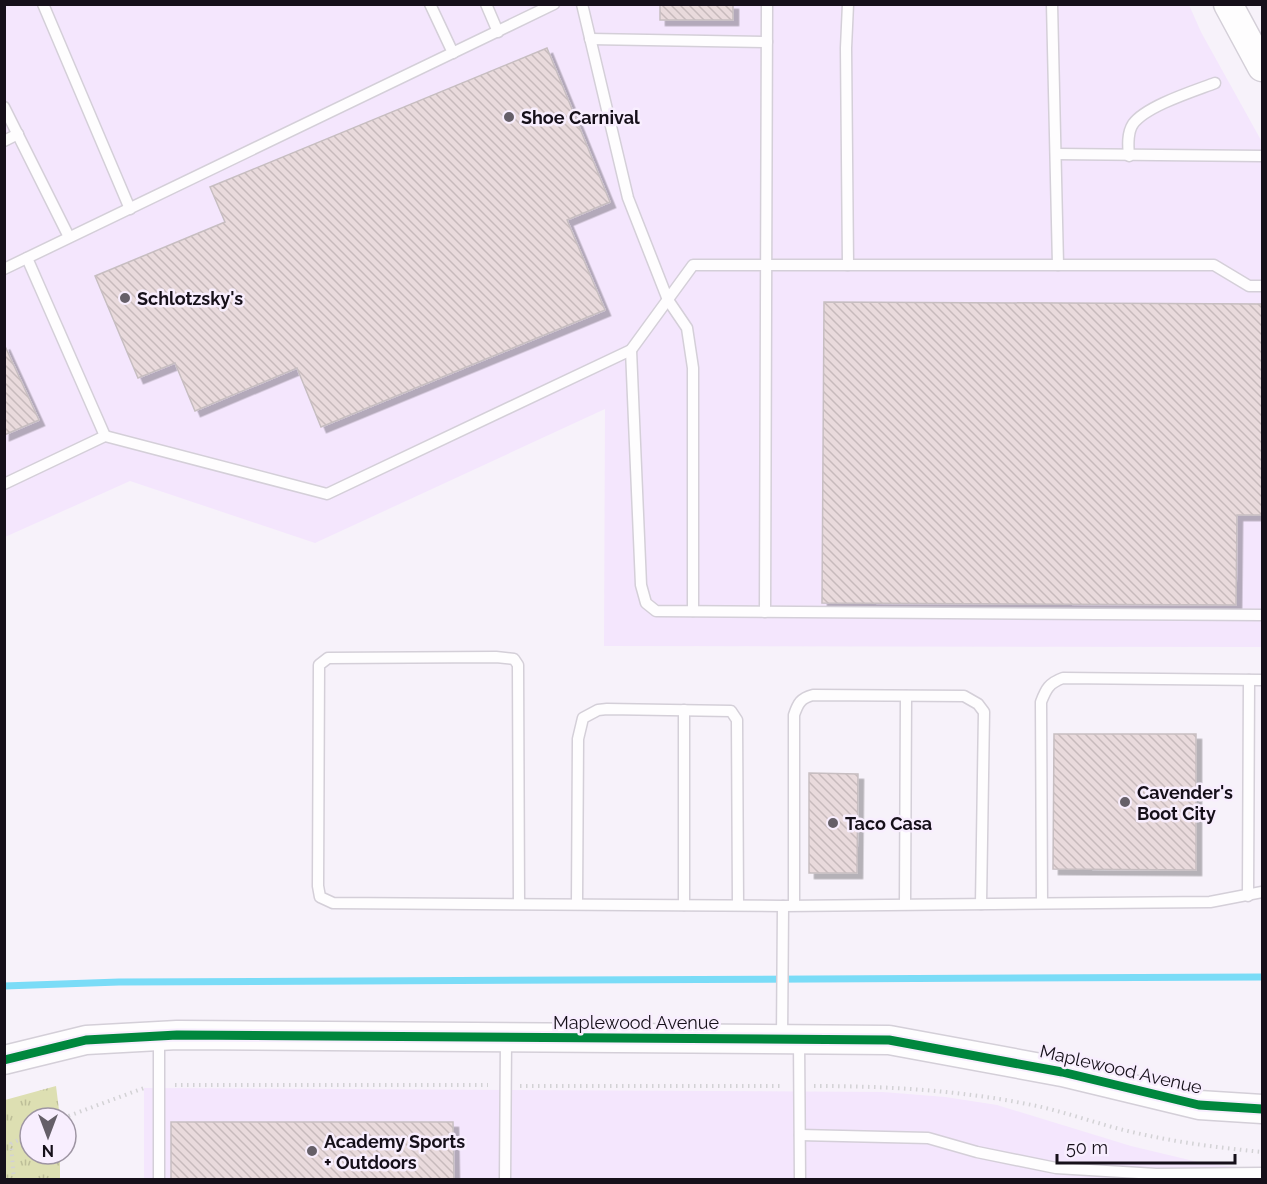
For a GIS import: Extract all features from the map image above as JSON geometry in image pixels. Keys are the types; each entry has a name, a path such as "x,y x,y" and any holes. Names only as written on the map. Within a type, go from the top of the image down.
{"street":[{"path":"1227,4 1263,67"},
{"name":"Maplewood Avenue","path":"4,1060 86,1040 159,1036 889,1040 1062,1072 1199,1105 1263,1109"}],"lane":[{"path":"43,4 130,208"},
{"path":"430,4 453,53"},
{"path":"486,4 498,32"},
{"path":"4,269 554,4"},
{"path":"582,4 627,198 668,300 687,328 693,368 693,611"},
{"path":"765,612 767,4"},
{"path":"848,4 846,48 848,265"},
{"path":"1052,4 1058,265"},
{"path":"590,39 767,42"},
{"path":"1129,156 1128,140 1132,125 1137,120 1158,106 1215,83"},
{"path":"4,107 69,237"},
{"path":"4,141 18,134"},
{"path":"1056,154 1263,156"},
{"path":"27,258 105,436"},
{"path":"4,484 105,436 327,494 632,350 693,265 1214,265 1249,286 1263,286"},
{"path":"632,350 641,585 646,603 656,610 1263,615"},
{"path":"519,904 518,665 514,659 496,657 328,658 320,665 318,886 320,897 333,903 519,904 578,903 789,905 1210,902 1263,892"},
{"path":"1042,903 1041,702 1046,689 1052,682 1063,678 1263,680"},
{"path":"1248,896 1249,680"},
{"path":"801,1179 800,1086 790,1039 789,905 794,715 798,702 813,695 963,696 978,704 984,712 981,904"},
{"path":"905,904 906,696"},
{"path":"578,903 578,739 583,718 598,710 607,709 731,711 737,720 738,905"},
{"path":"684,710 684,905"},
{"path":"159,1036 159,1179"},
{"path":"505,1179 506,1037"},
{"path":"800,1135 928,1138 977,1152 1056,1168 1156,1174 1263,1173"}],"path":[{"path":"78,1112 138,1089 212,1084 897,1087 956,1092 1028,1104 1140,1134 1214,1147 1263,1152"},
{"path":"14,1179 11,1144 18,1140"}],"shaded area":[{"path":"4,5 1189,5 1201,32 1262,142 1262,647 604,646 605,409 315,543 130,481 5,537"},
{"path":"144,1088 883,1092 945,1097 997,1105 1131,1146 1202,1163 1262,1170 1262,1180 144,1180"}],"green space":[{"path":"56,1086 58,1106 18,1106 18,1166 60,1166 60,1179 5,1179 5,1100"}],"building":[{"path":"660,4 733,4 733,20 660,20"},
{"path":"547,48 610,202 567,220 605,310 321,427 297,368 195,411 175,363 138,378 95,276 225,222 210,187"},
{"path":"824,302 1262,304 1262,515 1237,515 1236,605 822,603"},
{"path":"4,344 39,420 4,435"},
{"name":"Cavender's Boot City","path":"1054,734 1196,734 1196,870 1053,869"},
{"name":"Taco Casa","path":"809,773 858,774 857,873 809,873"},
{"name":"Academy Sports + Outdoors","path":"171,1122 453,1122 454,1180 171,1180"}],"waterway":[{"path":"4,986 119,982 1262,977"}],"cycle path":[{"path":"4,1060 86,1040 177,1035 889,1040 1062,1072 1199,1105 1262,1109"}],"place":[{"name":"Shoe Carnival","path":"509,117"},
{"name":"Schlotzsky's","path":"125,298"},
{"name":"Cavender's Boot City","path":"1125,802"},
{"name":"Taco Casa","path":"833,823"},
{"name":"Academy Sports + Outdoors","path":"312,1151"}]}
